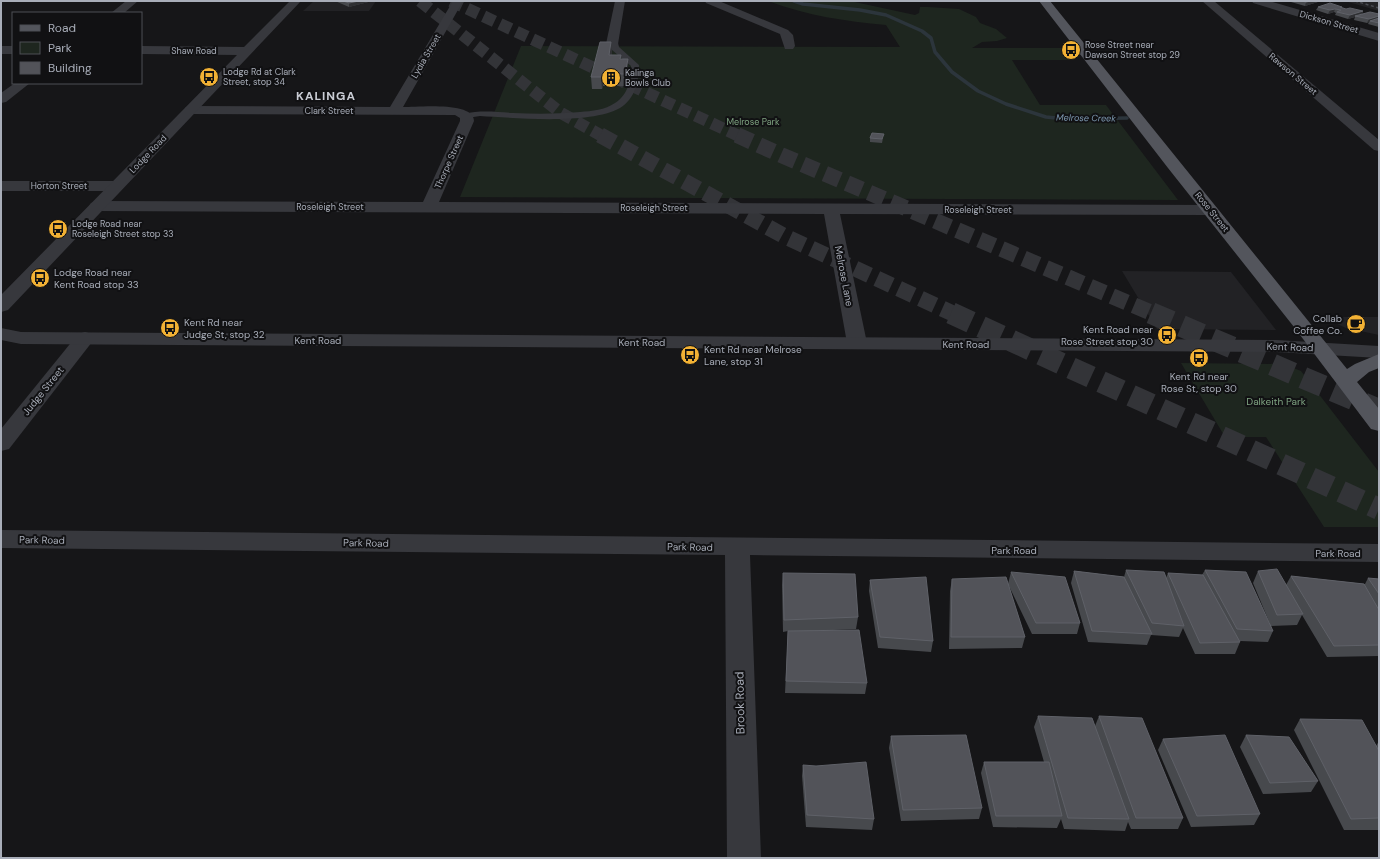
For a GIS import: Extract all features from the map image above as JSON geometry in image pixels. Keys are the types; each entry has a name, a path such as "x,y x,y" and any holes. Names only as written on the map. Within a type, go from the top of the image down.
{"main road":[{"name":"Rose Street","path":"1044,1 1379,424"},
{"path":"1345,381 1362,368 1379,360"}],"street":[{"path":"118,12 133,1"},
{"name":"Lodge Road","path":"1,306 296,1"},
{"name":"Lydia Street","path":"394,111 458,1"},
{"path":"612,44 620,1"},
{"path":"710,1 784,32 787,35 789,46"},
{"name":"Rawson Street","path":"1207,1 1379,147"},
{"name":"Dickson Street","path":"1257,1 1379,37"},
{"path":"1,50 12,50"},
{"name":"Shaw Road","path":"142,50 247,51"},
{"path":"1,99 22,84"},
{"name":"Clark Street","path":"191,110 457,111 467,116"},
{"name":"Thorpe Street","path":"429,207 467,121 467,116"},
{"name":"Horton Street","path":"1,186 116,186"},
{"name":"Roseleigh Street","path":"98,206 1210,210"},
{"name":"Melrose Lane","path":"831,209 857,343"},
{"name":"Kent Road","path":"1,334 21,338 1269,346 1379,352"},
{"name":"Judge Street","path":"1,444 85,338"},
{"name":"Park Road","path":"1,539 1379,553"},
{"name":"Brook Road","path":"737,547 744,858"}],"lane":[{"path":"467,116 480,114 575,114 608,110 618,105 630,94 635,75 635,65 612,44"}],"shaded area":[{"path":"314,1 376,1 369,11 303,11"},
{"path":"1345,1 1379,1 1379,11"},
{"path":"1122,271 1231,272 1276,330 1157,329"},
{"path":"1328,317 1379,317 1379,335 1346,328 1335,323"}],"green space":[{"name":"Melrose Park","path":"768,1 850,1 915,15 919,13 920,7 959,9 976,17 980,23 996,29 1007,38 997,41 982,42 972,48 1063,48 1072,60 1012,60 1040,105 1106,105 1178,200 460,197 521,46 900,47 886,25 827,17 798,11"},
{"name":"Dalkeith Park","path":"1181,363 1283,364 1301,371 1379,472 1379,527 1324,527 1266,437 1225,437"}],"building":[{"path":"343,1 359,1 349,3"},
{"path":"1330,3 1346,9 1350,8 1363,11 1350,15 1337,12 1341,10 1330,10 1318,7"},
{"path":"1370,12 1379,14 1379,16 1369,19 1355,16"},
{"path":"1379,18 1379,23 1370,21"},
{"path":"600,42 611,42 609,55 621,55 620,59 628,59 625,74 602,74 601,77 591,77"},
{"path":"872,133 884,134 882,139 870,138"},
{"path":"1277,569 1303,614 1277,615 1258,571"},
{"path":"1126,570 1164,572 1184,626 1152,623"},
{"path":"1205,570 1246,572 1273,631 1237,629"},
{"path":"1074,571 1124,577 1152,634 1092,631"},
{"path":"1011,572 1065,577 1080,623 1036,623"},
{"path":"783,573 855,574 858,617 784,620"},
{"path":"1168,573 1203,575 1240,642 1200,643"},
{"path":"1291,576 1364,584 1379,610 1379,645 1334,646"},
{"path":"926,577 933,641 880,637 870,580"},
{"path":"1006,577 1025,637 951,637 952,579"},
{"path":"1368,578 1379,579 1379,594"},
{"path":"859,630 867,683 786,681 788,631"},
{"path":"1038,716 1092,718 1129,819 1068,818"},
{"path":"1099,716 1142,718 1183,818 1136,818"},
{"path":"1300,719 1362,720 1379,751 1379,818 1351,819"},
{"path":"966,735 982,808 903,810 891,736"},
{"path":"1225,735 1260,814 1197,816 1163,739"},
{"path":"1246,735 1289,737 1318,781 1270,783"},
{"path":"866,762 874,819 807,815 803,765 816,766"},
{"path":"984,762 1049,762 1062,816 996,816"}],"waterway":[{"name":"Melrose Creek","path":"794,1 803,4 860,10 886,15 922,31 931,38 935,52 952,72 978,91 1006,104 1046,117 1066,119 1127,118"}],"tunnel":[{"path":"420,1 561,113 602,136"},
{"path":"451,1 739,136"},
{"path":"600,135 784,236 954,314"},
{"path":"737,135 1154,314"},
{"path":"951,313 1379,509"},
{"path":"1151,313 1379,410"}],"railway":[{"path":"1355,1 1379,8"}],"place":[{"name":"Rose Street near Dawson Street stop 29","path":"1071,50"},
{"name":"Lodge Rd at Clark Street, stop 34","path":"209,77"},
{"name":"Kalinga Bowls Club","path":"611,78"},
{"name":"Lodge Road near Roseleigh Street stop 33","path":"58,229"},
{"name":"Lodge Road near Kent Road stop 33","path":"40,278"},
{"name":"Collab Coffee Co.","path":"1356,324"},
{"name":"Kent Rd near Judge St, stop 32","path":"170,328"},
{"name":"Kent Road near Rose Street stop 30","path":"1167,335"},
{"name":"Kent Rd near Melrose Lane, stop 31","path":"690,355"},
{"name":"Kent Rd near Rose St, stop 30","path":"1199,358"}],"district":[{"name":"KALINGA","path":"326,96"}]}
